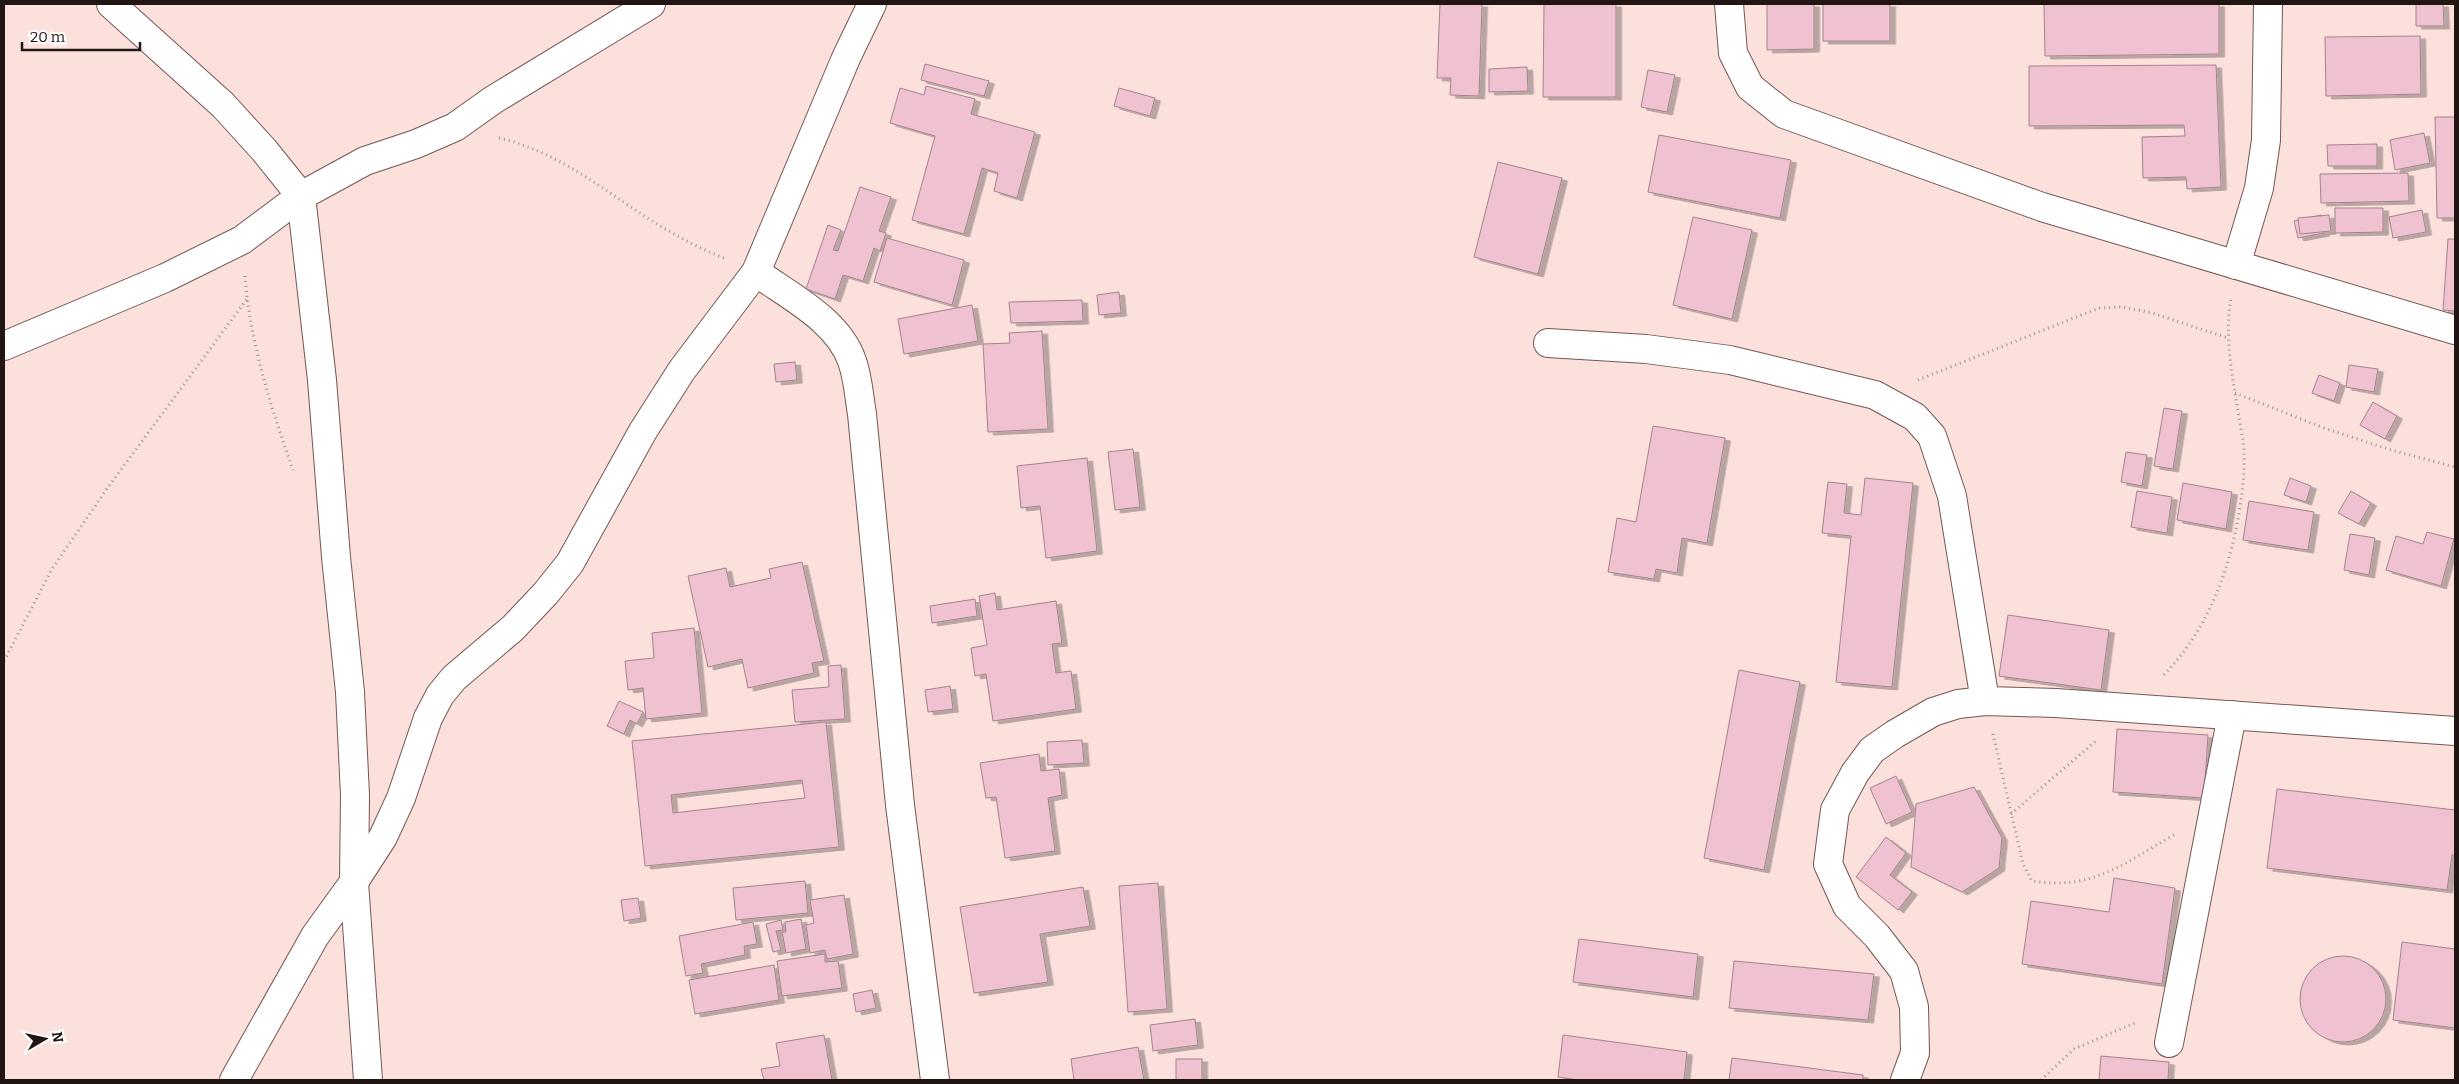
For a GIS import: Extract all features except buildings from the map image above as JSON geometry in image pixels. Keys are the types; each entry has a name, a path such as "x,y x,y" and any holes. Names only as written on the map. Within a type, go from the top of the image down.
{"street":[{"path":"111,4 222,105 264,150 301,196 322,380 336,557 350,692 355,795 354,882 368,1080"},
{"path":"4,346 165,278 242,240 301,196 365,161 416,144 455,127 493,100 650,4"},
{"path":"234,1080 316,936 354,882 382,837 401,798 428,718 440,695 454,678 520,621 570,563 643,431 682,370 756,272 846,58 872,4"},
{"path":"1729,4 1733,53 1750,88 1784,114 2042,206 2455,330"},
{"path":"2236,265 2259,188 2266,140 2268,4"},
{"path":"756,272 821,319 839,336 852,360 862,414 900,805 935,1080"},
{"path":"1548,343 1646,349 1730,360 1875,395 1915,417 1932,436 1952,496 1985,701"},
{"path":"1905,1080 1915,1053 1914,1007 1904,971 1877,936 1847,906 1828,864 1835,810 1855,773 1872,750 1933,712 1958,704 1985,701 2232,715 2455,732"},
{"path":"2169,1043 2232,715"}],"path":[{"path":"455,127 506,140 546,155 599,184 650,220 703,250 756,272"},
{"path":"242,240 247,299 256,354 274,416 296,479"},
{"path":"2011,814 2133,709 2193,641 2216,599 2233,549 2245,480 2243,442 2234,393 2228,338 2228,315 2236,265"},
{"path":"4,661 52,569 106,490 247,299"},
{"path":"1875,395 2099,308 2122,307 2142,311 2190,324 2228,338"},
{"path":"2234,393 2324,428 2392,450 2455,467"},
{"path":"1985,701 2023,864 2032,881 2048,884 2081,882 2104,875 2214,812"},
{"path":"2041,1080 2074,1049 2113,1034 2177,1001"}]}
